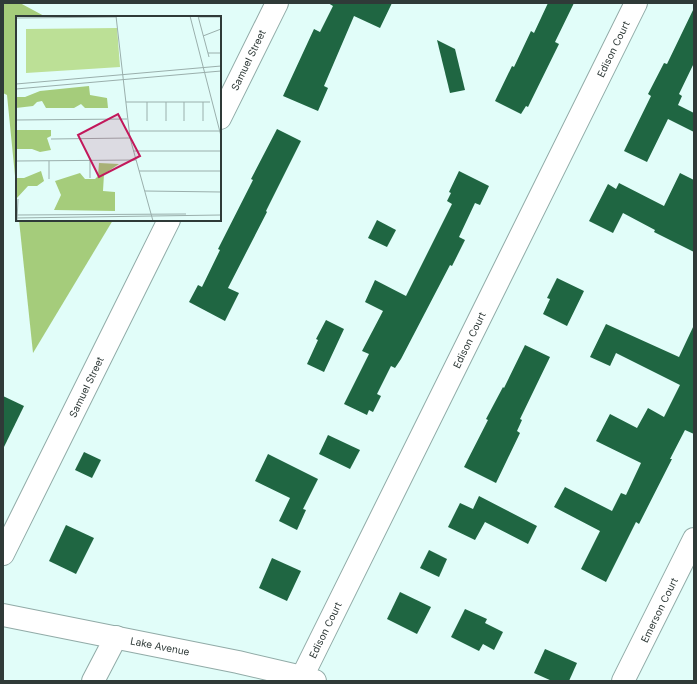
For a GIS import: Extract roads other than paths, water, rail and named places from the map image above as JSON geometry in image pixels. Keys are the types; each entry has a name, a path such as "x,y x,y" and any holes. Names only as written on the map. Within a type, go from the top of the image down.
{"street":[{"name":"Samuel Street","path":"221,116 277,3"},
{"name":"Edison Court","path":"309,679 636,3"},
{"name":"Samuel Street","path":"3,554 169,221"},
{"name":"Emerson Court","path":"623,681 694,539"},
{"name":"Lake Avenue","path":"3,614 238,662 309,679"},
{"path":"93,681 116,637"}]}
